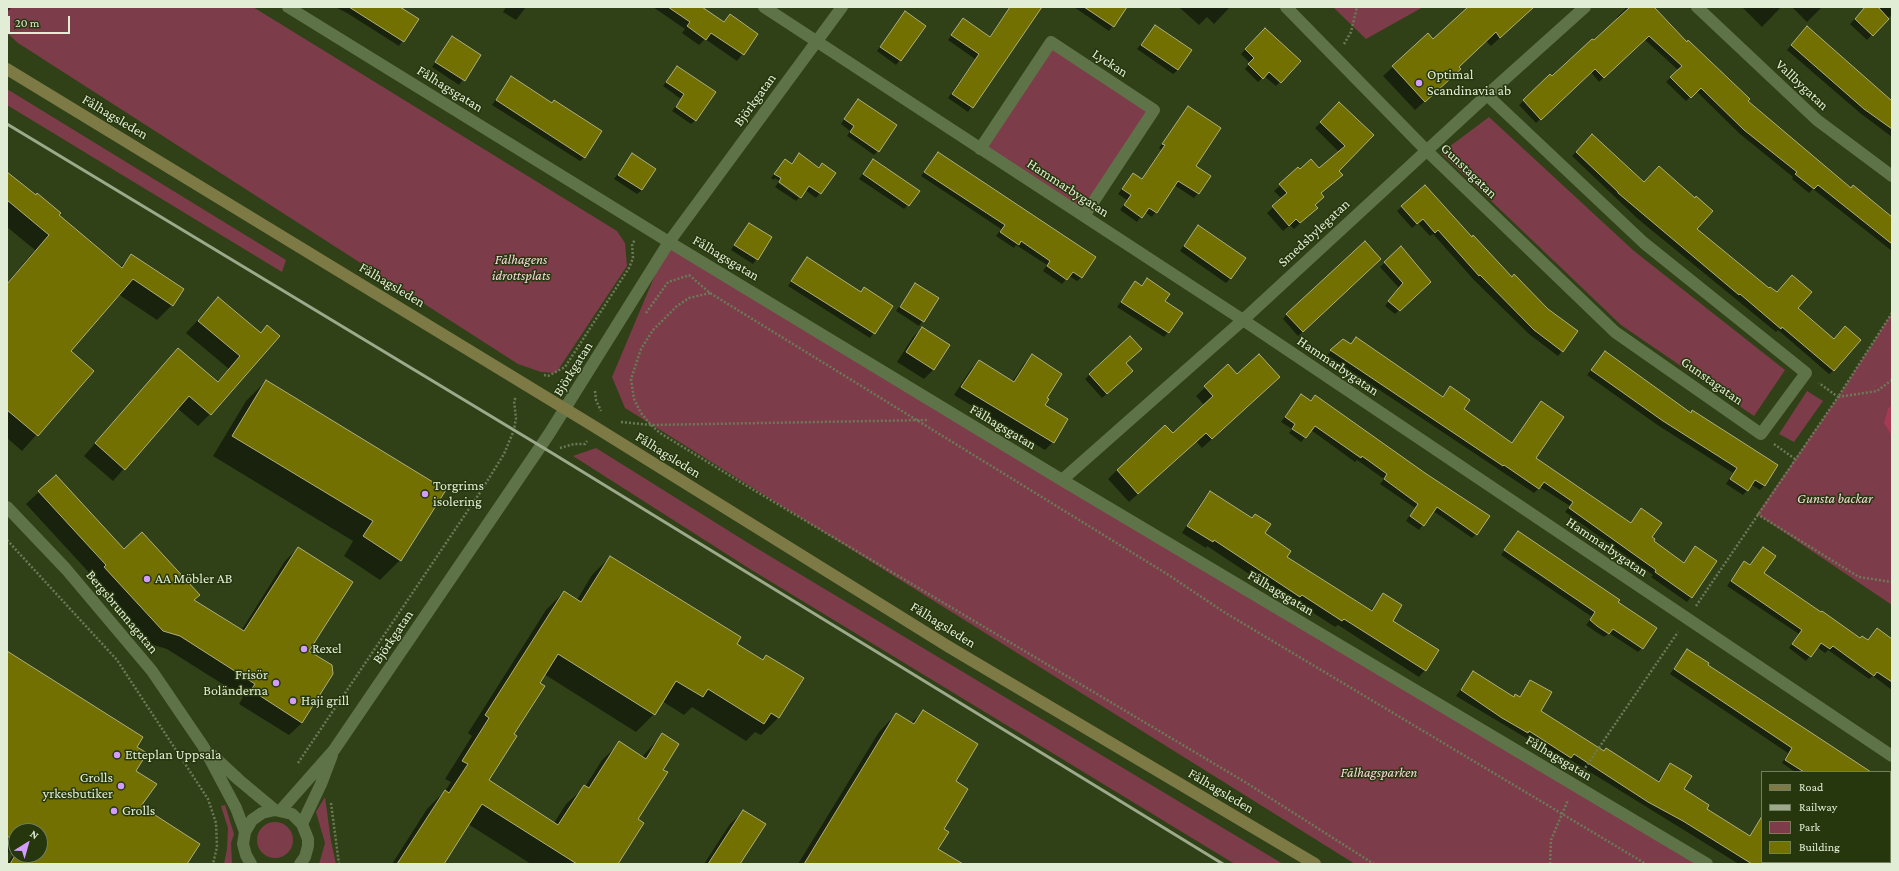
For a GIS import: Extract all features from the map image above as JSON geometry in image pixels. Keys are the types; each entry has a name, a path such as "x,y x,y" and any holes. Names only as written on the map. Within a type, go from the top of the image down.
{"main road":[{"name":"Fålhagsleden","path":"7,69 525,384 949,647 1315,864"}],"street":[{"name":"Fålhagsgatan","path":"288,7 669,242 1062,480 1707,864"},
{"name":"Hammarbygatan","path":"764,7 1243,320 1892,756"},
{"name":"Björkgatan","path":"278,810 334,750 565,409 669,242 842,7"},
{"name":"Gunstagatan","path":"1286,7 1426,150 1615,332 1761,434"},
{"name":"Smedsbylegatan","path":"1062,480 1243,320 1487,94 1585,7"},
{"name":"Vallbygatan","path":"1697,7 1817,120 1892,176"},
{"name":"Lyckan","path":"980,149 1050,42 1154,110 1084,216"},
{"path":"1487,94 1644,243 1806,373 1761,434"},
{"name":"Bergsbrunnagatan","path":"7,506 66,569 152,671 203,746 236,808 245,832"},
{"name":"Bergsbrunnagatan","path":"203,746 239,780 278,810 292,814 302,824"},
{"name":"Björkgatan","path":"302,824 321,784 334,750"},
{"path":"247,861 243,844 245,832 252,820 262,813 278,810"},
{"path":"302,824 308,839 304,862"}],"path":[{"path":"1337,59 1351,32 1357,7"},
{"path":"296,767 496,466 514,430 516,418 514,402 525,384 532,374 548,376 565,367 629,268 632,258 632,244 644,226"},
{"path":"689,275 710,293 1167,574 1224,612 1646,864"},
{"path":"710,293 689,298 677,306 654,330 641,349 631,378 634,399 640,413 651,425 747,486 1238,778 1374,864"},
{"path":"1892,313 1838,397 1877,392 1892,380"},
{"path":"619,422 651,425 932,420"},
{"path":"1761,434 1795,459"},
{"path":"1757,514 1859,577 1892,582"},
{"path":"7,540 116,660 208,799 216,823 217,847 213,864"},
{"path":"330,799 339,864"}],"green space":[{"name":"Fålhagens idrottsplats","path":"7,7 253,7 617,231 625,243 627,266 556,373 541,372 518,364 18,43 7,33"},
{"path":"1333,7 1423,7 1366,39"},
{"path":"1051,42 1154,110 1084,216 980,149"},
{"path":"7,89 286,260 282,272 7,105"},
{"path":"1489,117 1634,251 1785,370 1754,416 1621,325 1441,153"},
{"name":"Fålhagsparken","path":"669,242 1707,864 1355,864 625,408 612,377"},
{"name":"Gunsta backar","path":"1892,313 1892,605 1757,514 1838,397"},
{"path":"1807,391 1823,401 1794,442 1779,434"},
{"path":"596,448 753,546 1283,864 1235,864 1215,852 750,569 573,456"},
{"path":"325,797 331,841 336,864 319,864 325,843 316,812"},
{"path":"225,805 234,834 231,843 232,864 224,864 227,849 228,828 221,806"},
{"path":"279,822 288,827 292,833 292,847 288,853 279,858 271,858 262,853 258,847 257,836 262,827 268,823"}],"shaded area":[{"path":"1892,405 1892,436 1884,423 1888,409"}],"building":[{"path":"349,7 400,7 419,19 404,42"},
{"path":"668,7 702,7 724,22 730,14 758,34 744,55 711,33 706,40 687,26 690,22"},
{"path":"1010,7 1042,7 973,108 952,94 979,54 951,35 963,18 990,37"},
{"path":"1084,7 1127,7 1114,27"},
{"path":"1468,7 1534,7 1500,38 1496,32 1459,67 1461,69 1425,102 1392,66 1428,33 1433,39"},
{"path":"1630,7 1654,7 1687,42 1688,40 1750,99 1748,101 1851,188 1853,185 1892,217 1892,244 1818,185 1814,189 1795,174 1797,172 1744,130 1701,88 1691,98 1670,77 1682,66 1649,36 1604,78 1595,69 1541,120 1523,100 1550,74 1552,76 1592,39 1594,40"},
{"path":"1865,7 1878,7 1889,19 1873,36 1855,19"},
{"path":"905,11 926,26 901,61 880,47"},
{"path":"1155,25 1192,50 1178,70 1141,45"},
{"path":"1807,26 1892,101 1892,129 1864,109 1791,45"},
{"path":"1265,28 1301,61 1281,83 1269,72 1263,79 1248,64 1254,58 1245,49"},
{"path":"452,36 481,55 465,81 435,62"},
{"path":"677,66 716,92 696,121 676,107 684,94 666,82"},
{"path":"511,76 552,103 554,100 602,131 585,158 496,100"},
{"path":"858,99 897,125 879,152 850,132 854,126 844,119"},
{"path":"1339,102 1374,135 1339,171 1343,175 1321,193 1324,197 1315,205 1318,208 1300,223 1296,219 1289,226 1272,206 1287,193 1279,184 1298,167 1300,169 1311,159 1319,168 1345,146 1320,122"},
{"path":"1188,106 1221,128 1196,166 1211,176 1199,194 1178,181 1157,213 1149,208 1142,218 1124,205 1131,195 1122,189 1133,173 1142,179 1165,145 1162,144"},
{"path":"1592,134 1644,182 1659,166 1695,198 1696,196 1713,211 1697,229 1769,288 1770,287 1777,292 1792,275 1812,292 1798,308 1834,339 1845,326 1861,340 1834,371 1782,327 1781,329 1740,294 1739,295 1618,193 1576,152"},
{"path":"938,152 1096,257 1082,278 1073,272 1067,280 1047,266 1050,261 1021,241 1019,245 1000,232 1005,225 924,172"},
{"path":"632,153 656,169 642,190 618,175"},
{"path":"799,153 819,168 822,163 836,173 821,194 809,186 801,198 779,182 781,178 774,174 785,159 792,164"},
{"path":"873,159 920,191 909,206 863,174"},
{"path":"7,172 36,195 37,193 61,213 59,215 122,268 131,254 184,289 173,306 133,279 71,351 94,371 38,436 7,410 7,284 49,235 7,200"},
{"path":"1425,185 1472,237 1473,235 1512,277 1514,274 1548,309 1578,331 1563,352 1534,330 1480,275 1479,276 1438,230 1435,233 1423,219 1417,224 1401,206"},
{"path":"749,223 772,237 758,260 734,245"},
{"path":"1198,225 1246,258 1231,279 1184,246"},
{"path":"1365,241 1381,259 1303,332 1286,314"},
{"path":"1401,246 1431,282 1400,311 1388,301 1403,283 1384,262"},
{"path":"807,257 861,292 864,287 893,306 875,334 791,281"},
{"path":"1147,278 1170,294 1165,301 1183,313 1169,333 1121,302 1135,281 1142,286"},
{"path":"915,283 939,298 924,322 900,307"},
{"path":"218,297 261,333 267,325 280,336 211,415 189,396 125,470 95,443 178,348 218,382 240,356 198,321"},
{"path":"922,327 950,345 934,370 906,352"},
{"path":"1130,336 1142,349 1126,363 1133,371 1107,394 1089,374"},
{"path":"1356,337 1443,397 1450,386 1470,400 1464,409 1512,443 1541,401 1564,417 1536,458 1631,523 1641,508 1662,523 1652,537 1655,539 1654,541 1684,563 1695,546 1717,561 1692,598 1655,572 1656,570 1569,508 1573,502 1544,482 1539,489 1330,350 1343,339 1351,344"},
{"path":"1605,351 1691,413 1692,410 1778,465 1765,486 1755,480 1748,491 1730,479 1737,468 1663,421 1591,370"},
{"path":"1032,354 1062,374 1047,398 1049,399 1045,405 1068,419 1054,443 961,387 979,360 1014,382"},
{"path":"1259,354 1280,377 1212,439 1206,433 1138,494 1117,470 1165,425 1173,433 1213,396 1204,386 1228,364 1237,374"},
{"path":"266,380 446,490 401,561 363,536 373,521 232,436"},
{"path":"1301,394 1311,401 1315,395 1425,473 1490,516 1477,535 1437,507 1424,526 1410,516 1418,504 1384,479 1387,474 1315,426 1306,438 1292,429 1295,424 1285,417"},
{"path":"56,475 124,549 142,532 200,595 194,600 244,631 298,547 353,582 309,651 332,665 333,674 302,723 251,690 255,684 180,636 163,631 104,567 106,565 38,491"},
{"path":"1210,491 1252,518 1255,514 1271,524 1265,533 1291,551 1287,557 1372,611 1383,593 1402,605 1393,621 1439,650 1426,671 1344,619 1342,621 1302,595 1300,597 1214,540 1213,542 1187,526"},
{"path":"1518,531 1620,600 1618,602 1657,628 1643,649 1613,629 1609,634 1597,626 1590,620 1595,612 1504,550"},
{"path":"1763,547 1776,556 1764,573 1860,638 1862,636 1868,640 1877,628 1892,639 1892,682 1877,672 1874,676 1833,646 1830,649 1821,643 1811,657 1792,644 1802,630 1731,581 1744,561 1750,565"},
{"path":"610,556 741,637 737,644 763,660 766,655 804,678 779,718 771,713 764,724 708,689 703,697 676,681 655,715 558,654 540,683 545,686 514,734 517,736 489,780 558,825 584,785 589,788 619,741 646,759 662,733 679,744 663,770 668,772 638,819 644,823 618,864 577,864 482,804 444,864 397,864 445,790 449,793 468,764 462,761 489,718 485,715 564,591 581,602"},
{"path":"1687,649 1709,663 1708,665 1869,771 1802,771 1785,760 1792,748 1674,669"},
{"path":"7,651 143,737 137,747 147,753 136,771 157,784 141,806 200,844 187,864 10,864 48,863 48,823 8,823 8,837"},
{"path":"1473,671 1514,697 1515,694 1520,697 1530,680 1552,692 1541,711 1604,751 1606,748 1659,782 1670,763 1692,776 1684,789 1709,805 1707,809 1750,836 1761,818 1762,864 1752,864 1683,821 1648,802 1574,754 1571,758 1529,731 1528,733 1502,718 1461,690"},
{"path":"923,710 978,744 956,781 968,789 944,829 949,832 938,849 963,864 804,864 896,713 914,724"},
{"path":"743,810 766,824 740,864 708,864"}],"railway":[{"path":"7,124 552,453 1223,864"}],"place":[{"name":"Optimal Scandinavia ab","path":"1419,83"},
{"name":"Torgrims isolering","path":"425,494"},
{"name":"AA Möbler AB","path":"147,579"},
{"name":"Rexel","path":"304,649"},
{"name":"Frisör Boländerna","path":"276,683"},
{"name":"Haji grill","path":"293,701"},
{"name":"Etteplan Uppsala","path":"117,755"},
{"name":"Grolls yrkesbutiker","path":"121,786"},
{"name":"Grolls","path":"114,811"}]}
